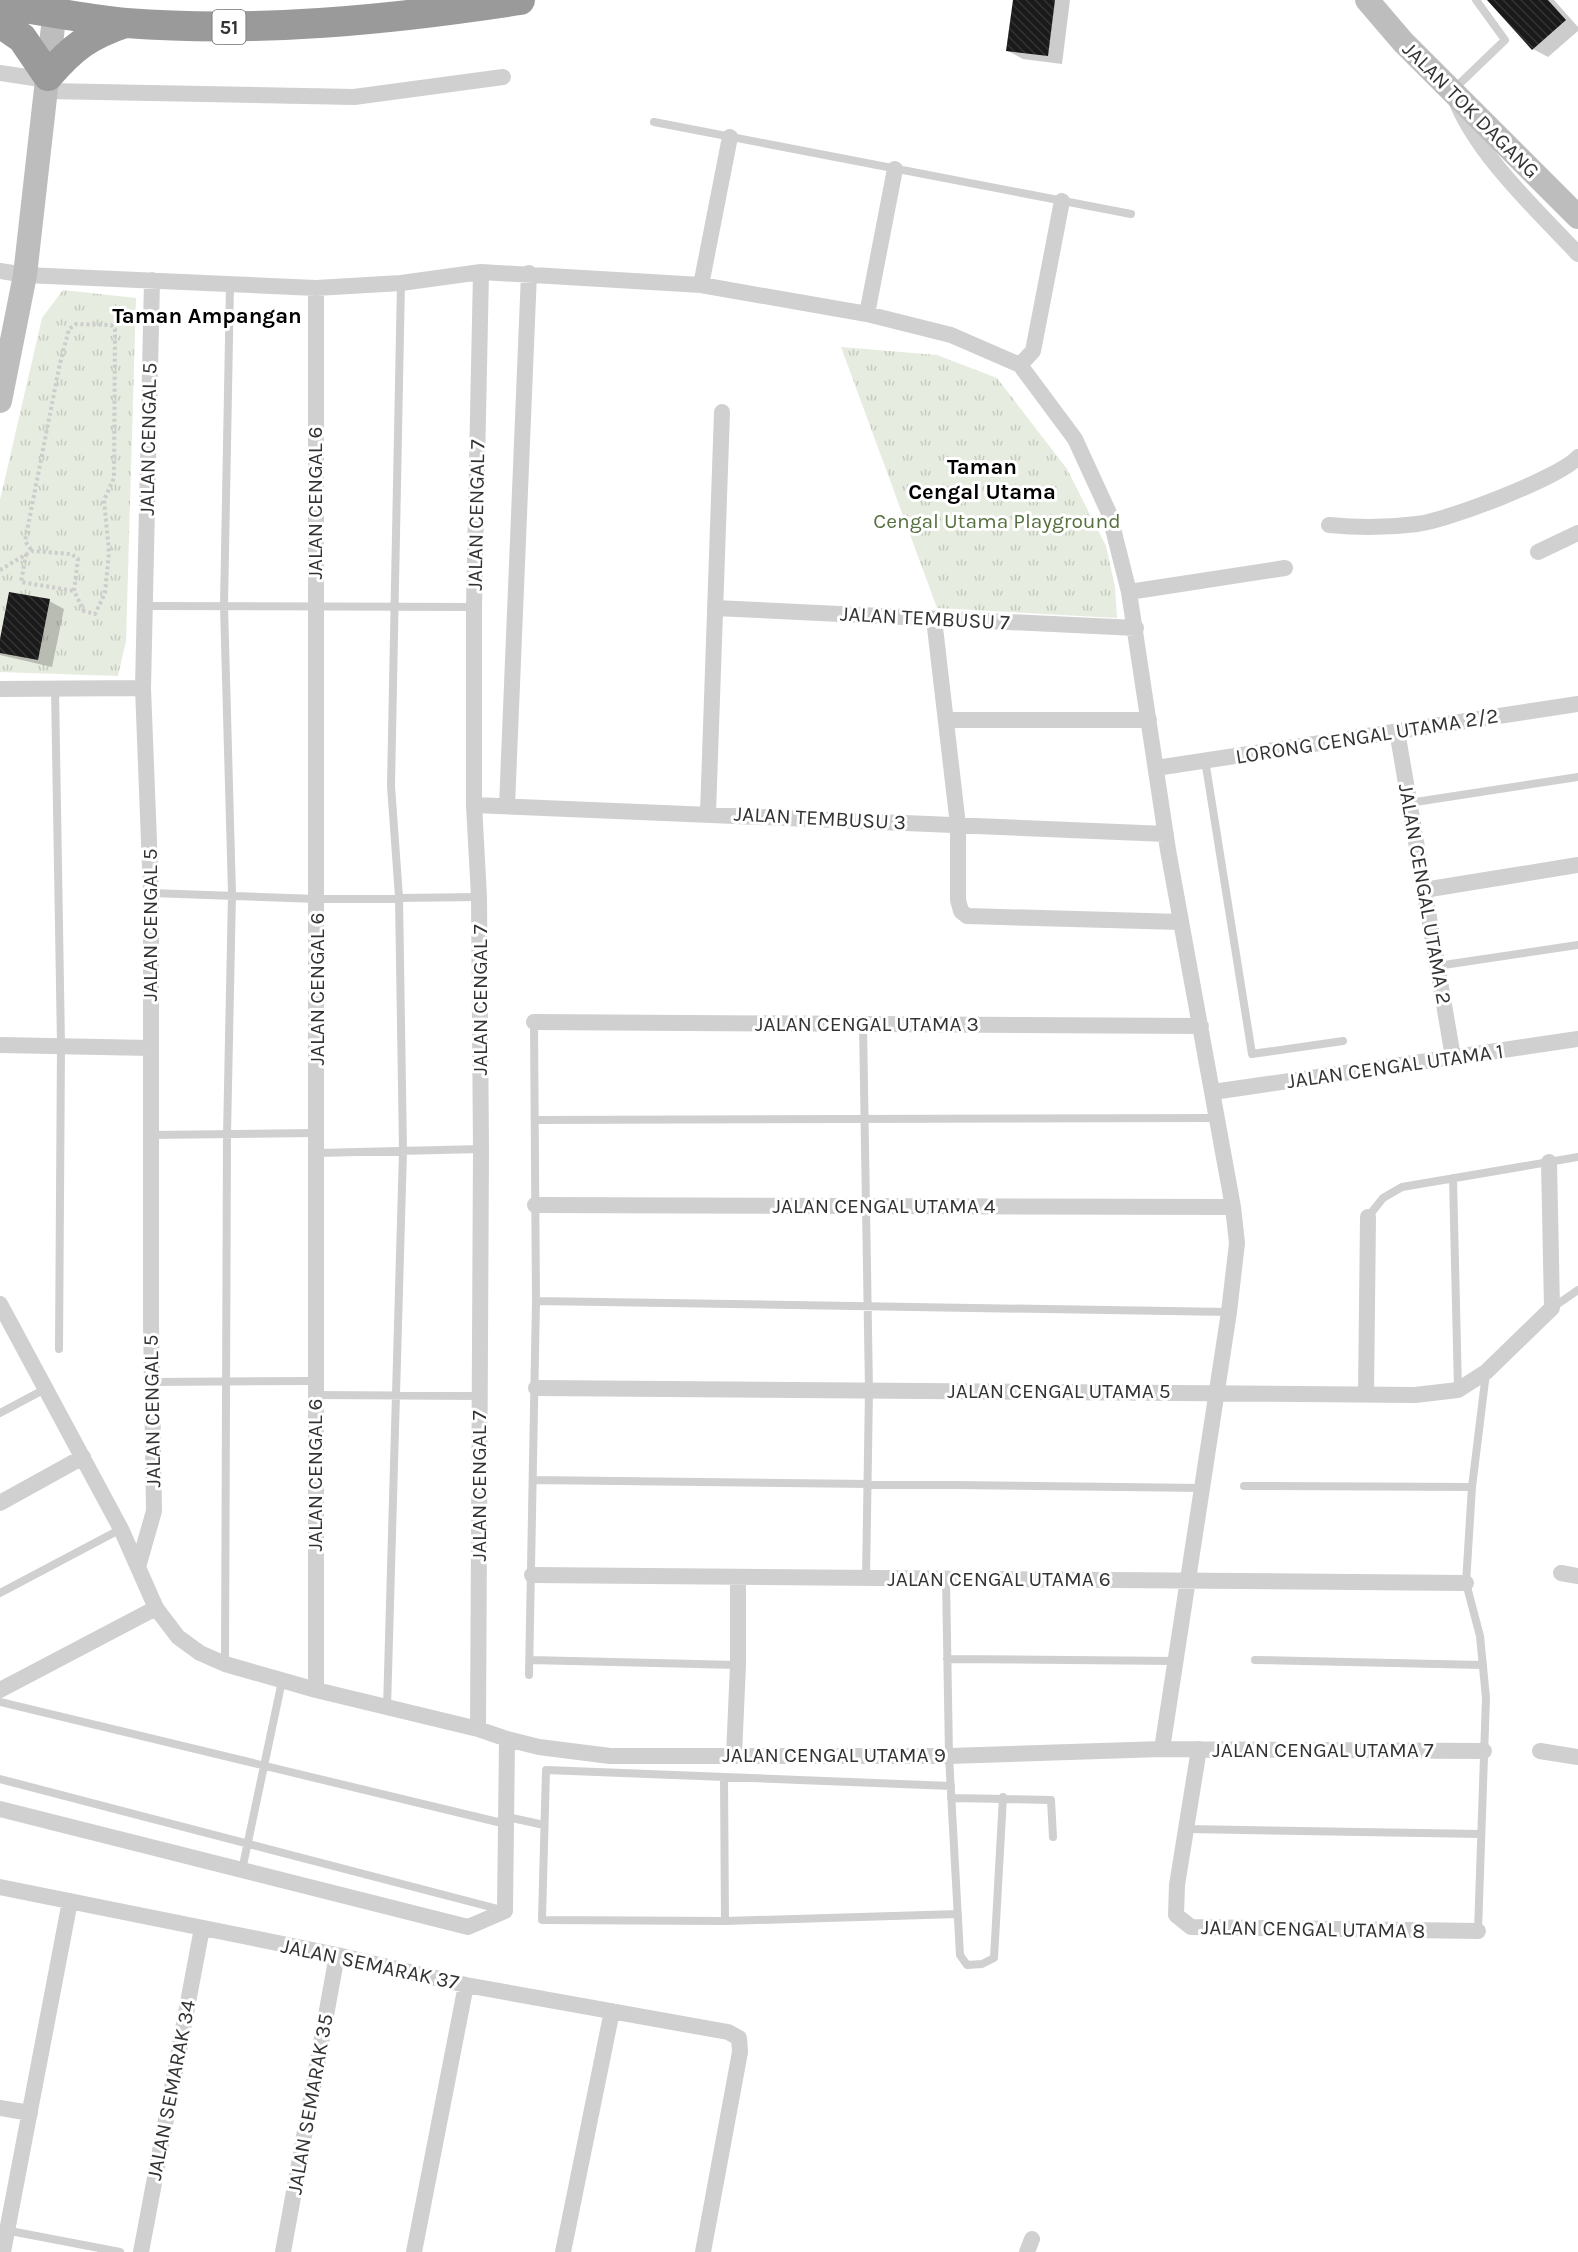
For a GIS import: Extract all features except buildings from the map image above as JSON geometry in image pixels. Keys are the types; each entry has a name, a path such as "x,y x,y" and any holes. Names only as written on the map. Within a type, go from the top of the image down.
{"highway":[{"name":"51","path":"0,4 56,6 125,23 228,27 333,23 520,0"},
{"path":"0,23 21,38 47,83 69,51 97,32 125,23"}],"street":[{"name":"JALAN TOK DAGANG","path":"1367,0 1403,42 1578,217"},
{"path":"0,401 25,275 56,6"},
{"path":"0,73 47,83 354,97 503,77"},
{"path":"1452,90 1464,122 1489,156 1578,254"},
{"path":"701,285 730,137"},
{"path":"867,314 895,169"},
{"path":"1020,365 1033,351 1062,201"},
{"path":"0,271 25,275 316,288 401,284 481,272 529,273 701,285 867,314 951,335 1020,365 1075,439 1109,513 1130,592 1166,834 1218,1118 1238,1243 1162,1749"},
{"name":"JALAN CENGAL 7","path":"478,1729 481,1149 479,897 474,805 474,607 481,272"},
{"path":"507,806 529,273"},
{"name":"JALAN CENGAL 5","path":"138,1567 154,1511 151,893 143,688 152,280"},
{"name":"JALAN CENGAL 6","path":"316,288 314,606 317,899 316,1690"},
{"path":"708,813 722,412"},
{"path":"1329,525 1365,529 1420,524 1539,482 1571,465 1578,457"},
{"path":"1538,552 1578,533"},
{"path":"1130,592 1285,568"},
{"name":"JALAN TEMBUSU 7","path":"715,608 1136,628"},
{"path":"934,619 958,825 958,900 961,911 966,916 1181,922"},
{"path":"0,689 143,688"},
{"name":"LORONG CENGAL UTAMA 2/2","path":"1156,768 1578,704"},
{"path":"946,720 1149,720"},
{"name":"JALAN CENGAL UTAMA 2","path":"1397,731 1453,1057"},
{"name":"JALAN TEMBUSU 3","path":"474,805 708,813 1166,834"},
{"path":"1424,890 1578,865"},
{"name":"JALAN CENGAL UTAMA 3","path":"534,1022 1201,1026"},
{"name":"JALAN CENGAL UTAMA 1","path":"1213,1092 1578,1039"},
{"path":"0,1044 150,1048"},
{"path":"1549,1162 1552,1308"},
{"name":"JALAN CENGAL UTAMA 4","path":"535,1204 1233,1207"},
{"path":"1366,1394 1368,1217"},
{"name":"JALAN CENGAL UTAMA 9","path":"0,1304 7,1333 47,1388 121,1529 156,1608 178,1637 200,1653 225,1664 316,1690 478,1729 539,1747 610,1756 949,1756 1162,1749"},
{"name":"JALAN CENGAL UTAMA 5","path":"536,1388 1415,1395 1458,1390 1486,1372 1552,1308"},
{"path":"0,1503 83,1457"},
{"name":"JALAN CENGAL UTAMA 6","path":"532,1575 1466,1583"},
{"path":"734,1755 738,1665 738,1578"},
{"path":"0,1690 156,1608"},
{"path":"0,1809 468,1926 505,1911 507,1739"},
{"name":"JALAN CENGAL UTAMA 7","path":"1162,1749 1484,1751"},
{"name":"JALAN CENGAL UTAMA 8","path":"1199,1749 1178,1885 1176,1915 1191,1927 1478,1931"},
{"path":"1540,1751 1578,1757"},
{"name":"JALAN SEMARAK 37","path":"0,1887 337,1955 465,1985 728,2032 739,2038 741,2052 703,2252"},
{"path":"3,2252 4,2230 30,2113 70,1902"},
{"name":"JALAN SEMARAK 34","path":"141,2252 202,1928"},
{"name":"JALAN SEMARAK 35","path":"283,2252 337,1955"},
{"path":"414,2252 465,1985"},
{"path":"563,2252 612,2011"},
{"path":"0,2108 30,2113"}],"lane":[{"path":"1452,90 1505,40 1476,0"},
{"path":"654,122 1131,214"},
{"path":"225,1664 228,1382 227,1135 232,894 224,606 230,283"},
{"path":"387,1708 403,1152 399,897 391,786 401,284"},
{"path":"144,606 474,607"},
{"path":"55,689 61,1045 59,1349"},
{"path":"1205,760 1252,1054 1343,1041"},
{"path":"1409,803 1578,777"},
{"path":"151,893 232,894 317,899 479,897"},
{"path":"1437,966 1578,945"},
{"path":"529,1675 536,1388 534,1022"},
{"path":"862,1024 869,1390 866,1578"},
{"path":"535,1120 1218,1118"},
{"path":"151,1135 316,1134"},
{"path":"317,1153 481,1149"},
{"path":"1368,1217 1383,1198 1402,1187 1578,1157"},
{"path":"1453,1178 1458,1390"},
{"path":"1552,1308 1578,1290"},
{"path":"536,1300 1229,1312"},
{"path":"1478,1931 1486,1698 1480,1636 1466,1583 1472,1487 1486,1372"},
{"path":"152,1382 228,1382 397,1397 479,1396"},
{"path":"0,1413 47,1388"},
{"path":"534,1480 1202,1488"},
{"path":"1244,1486 1472,1487"},
{"path":"0,1593 121,1529"},
{"path":"946,1579 951,1798 960,1954 966,1965 982,1964 994,1958 1003,1797"},
{"path":"947,1659 1176,1661"},
{"path":"530,1660 738,1665"},
{"path":"1255,1660 1483,1665"},
{"path":"242,1870 282,1681"},
{"path":"0,1702 265,1767 507,1820 544,1825"},
{"path":"951,1786 546,1770 542,1920 725,1921 958,1914"},
{"path":"724,1778 725,1921"},
{"path":"0,1779 505,1911"},
{"path":"951,1798 1003,1797 1051,1800 1053,1838"},
{"path":"1186,1829 1481,1834"},
{"path":"4,2230 120,2252"}],"path":[{"path":"0,570 32,550 72,554 78,559 74,591 84,611 95,614 105,593 109,552 104,500 114,478 115,329 111,325 76,324 69,329 60,363 25,541 32,550"},
{"path":"26,554 21,582 74,591"}],"green space":[{"path":"63,290 136,298 126,641 118,676 0,672 0,500 42,318"},
{"name":"Cengal Utama Playground","path":"841,347 937,355 997,378 1067,469 1106,546 1115,587 1117,618 937,608"}],"district":[{"name":"Taman Ampangan","path":"207,316"},
{"name":"Taman Cengal Utama","path":"982,480"}]}
